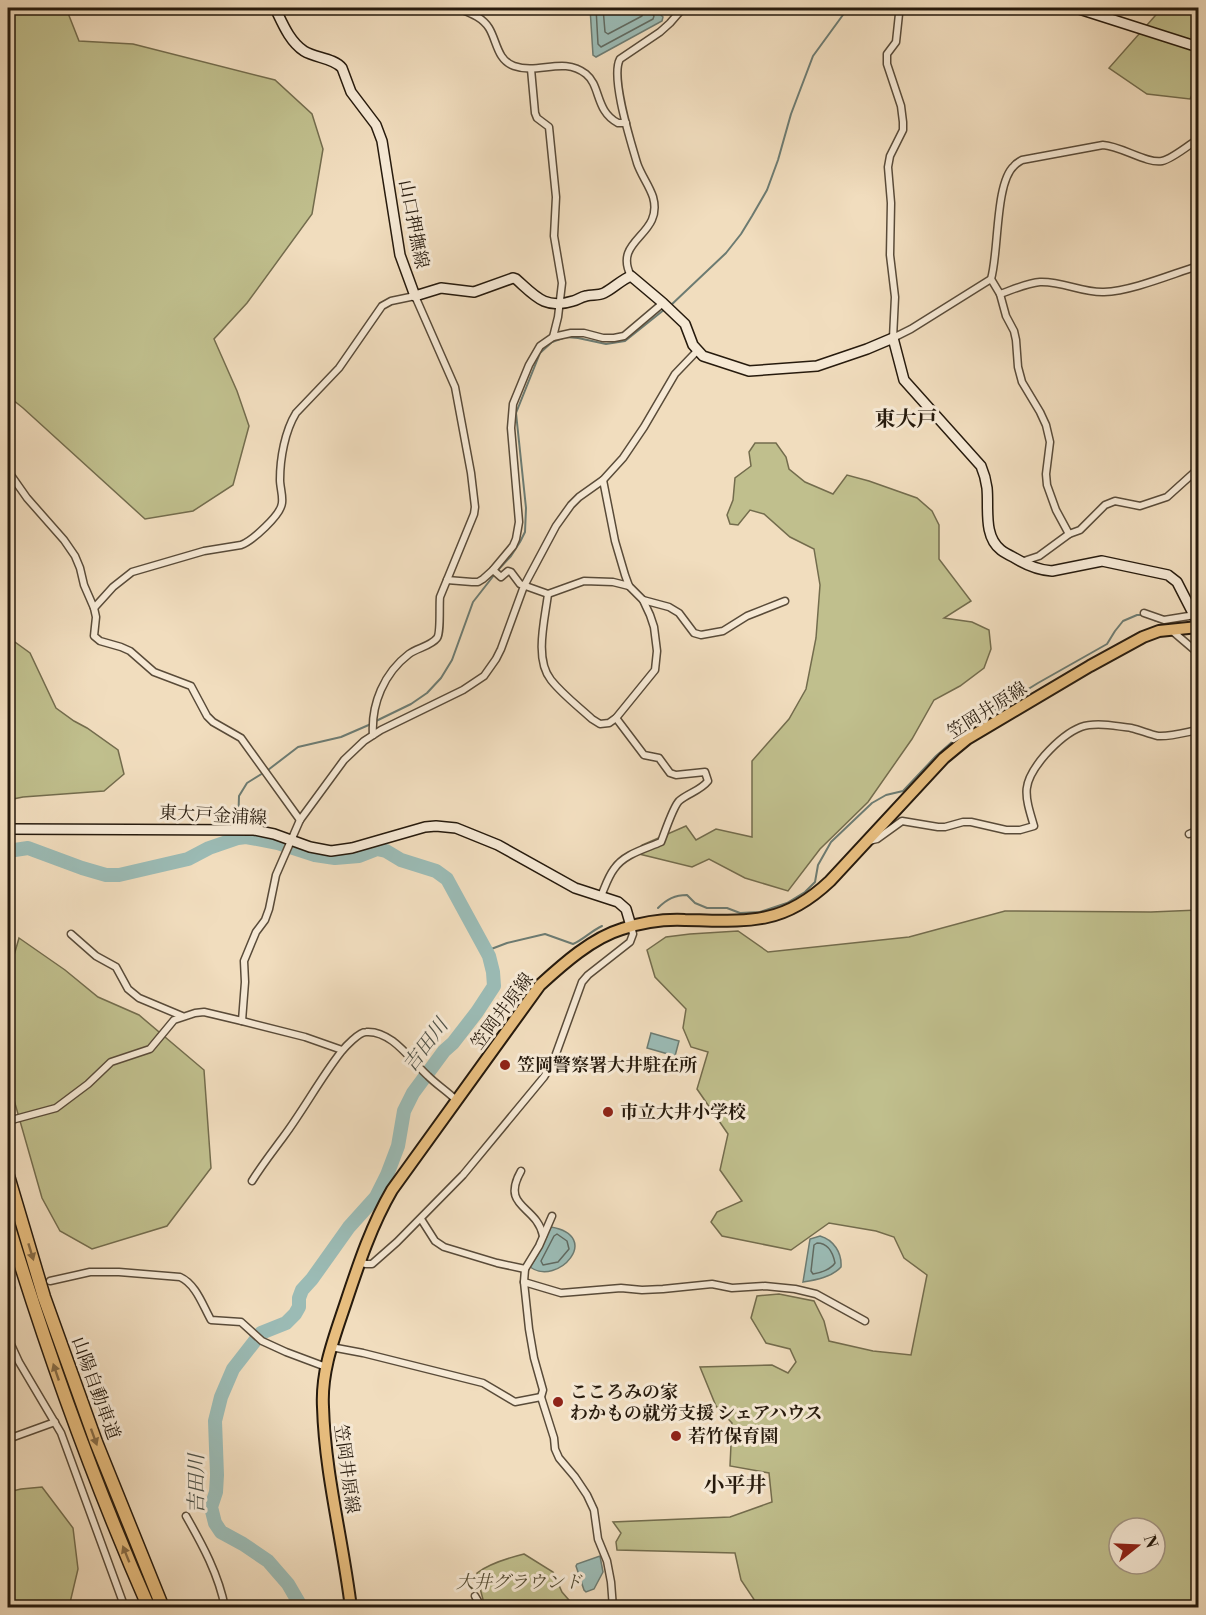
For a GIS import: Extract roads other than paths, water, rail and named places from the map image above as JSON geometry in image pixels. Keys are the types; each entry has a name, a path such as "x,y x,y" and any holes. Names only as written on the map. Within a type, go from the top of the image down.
{"highway":[{"name":"山陽自動車道","path":"8,1176 44,1297 96,1442 163,1608"},
{"name":"山陽自動車道","path":"8,1224 31,1300 81,1442 149,1608"}],"main road":[{"name":"山口押撫線","path":"275,8 293,42 302,50 339,64 354,98 376,125 382,141 400,255 416,296 441,288 474,292 513,278 545,303 559,304"},
{"path":"1076,8 1198,47"},
{"path":"559,304 586,296 598,296 631,276 685,324 693,345 703,356 749,371 817,366 867,350 893,338 904,380 981,466 987,488 988,524 1000,549 1021,562 1045,571 1102,561 1168,575 1177,582 1198,620"},
{"name":"笠岡井原線","path":"351,1608 322,1406 326,1366 331,1347 360,1262 380,1211 392,1190 540,985 567,960 614,931 668,920 740,921 767,917 795,907 819,891 944,758 967,739 1143,637 1198,620"},
{"name":"東大戸金浦線","path":"8,829 232,829 263,831 290,846 341,850 425,827 446,826 498,845 575,888 602,896 623,906 631,926"}],"street":[{"path":"458,8 483,21 489,28 500,54 513,66 531,69 564,65 588,75 605,112 614,121 626,123"},
{"path":"672,8 673,19"},
{"path":"631,276 627,267 627,257 631,246 647,229 652,219 654,200 638,165 626,123 619,94 617,64 620,59 660,32 683,8"},
{"path":"902,8 899,14 896,42 887,54 887,64 899,98 903,122 903,130 890,156 888,167 891,203 890,255 895,297 893,338 991,279"},
{"path":"531,69 535,113 537,118 549,127 556,197 554,236 562,283 553,337"},
{"path":"1070,534 1056,510 1047,485 1050,442 1046,425 1022,382 1014,331 1006,316 1000,294 991,279 1003,186 1012,166 1022,160 1103,145 1114,146 1148,159 1164,161 1198,140"},
{"path":"1000,294 1039,282 1091,292 1108,292 1198,266"},
{"path":"94,608 113,587 132,572 204,551 245,544 256,535 282,505 281,463 291,421 296,413 339,368 382,306 416,296 455,387 475,507 439,605 439,635 436,640 408,655 383,685 377,696 373,732"},
{"path":"447,580 478,582 495,572 513,546 519,522 511,428 513,404 540,346 553,337 571,333 584,333 603,338 624,336 666,306"},
{"path":"242,1021 244,961 256,932 265,920 276,875 300,820 344,760 373,732 463,690 484,676 501,649 524,586 556,526 571,505 603,480 623,458 675,374 697,351"},
{"path":"1021,562 1039,556 1070,534 1080,530 1106,505 1115,501 1140,506 1167,497 1198,469"},
{"path":"8,471 75,556 96,616 94,636 100,641 121,646 130,651 154,672 191,686 207,716 241,738 300,820"},
{"path":"548,594 542,636 546,671 551,680 600,724 609,723 616,718 655,670 657,662 654,627 643,600 629,586 618,554 603,480"},
{"path":"495,572 501,577 508,571 511,572 516,581 524,586 548,594 584,581 613,582 629,586"},
{"path":"643,600 669,607 679,613 694,633 701,635 723,631 747,616 785,602"},
{"path":"1144,613 1164,621 1198,620"},
{"path":"1170,629 1198,653"},
{"path":"602,896 612,871 617,865 625,858 661,842 676,804 702,788 708,781 705,772 676,775 670,773 659,758 644,755 616,718"},
{"path":"868,841 877,839 902,821 938,827 971,822 1006,830 1020,830 1034,826 1026,784 1038,763 1050,749 1068,734 1081,727 1115,726 1161,736 1198,730"},
{"path":"1189,834 1198,830"},
{"path":"360,1262 372,1264 420,1219 463,1175 544,1077 553,1062 582,982 630,942 633,934 631,926"},
{"path":"71,934 96,956 116,967 128,989 139,998 183,1017"},
{"path":"8,1121 56,1108 88,1084 111,1062 150,1049 174,1020 204,1012 314,1039 342,1050"},
{"path":"252,1181 342,1050 361,1033 381,1035 390,1040 401,1048 429,1078 456,1100"},
{"path":"521,1171 515,1182 516,1197 539,1224 543,1236"},
{"path":"552,1216 539,1246 525,1269 524,1282 529,1329 543,1390 541,1397 554,1438 555,1449 559,1458 587,1495 594,1510 598,1539 611,1582 613,1608"},
{"path":"420,1219 435,1241 444,1247 525,1269"},
{"path":"51,1281 90,1272 180,1277 193,1288 211,1320 241,1322 262,1341 326,1366"},
{"path":"524,1282 561,1293 621,1288 663,1289 712,1284 732,1288 765,1286 786,1288 816,1294 866,1321"},
{"path":"8,1338 19,1362 61,1433 125,1608"},
{"path":"331,1347 483,1383 515,1402 541,1397"},
{"path":"8,1439 55,1422"},
{"path":"186,1516 203,1546 223,1595 225,1608"},
{"path":"475,1596 482,1608"}],"water":[{"path":"590,8 649,8 656,10 663,17 662,21 596,57 593,55"},
{"path":"651,1033 679,1041 675,1056 647,1048"},
{"path":"551,1227 566,1232 574,1240 575,1249 563,1266 541,1271 530,1267 537,1256"},
{"path":"820,1236 836,1248 841,1267 828,1276 803,1282 810,1239"},
{"path":"600,1556 603,1572 594,1589 586,1592 576,1566"}],"waterway":[{"path":"670,306 726,253 752,216 767,190 791,114 813,56 848,8"},
{"path":"376,721 411,704 427,693 441,678 452,660 473,602 511,556 525,532 526,508 516,413 540,353 552,342 566,337 606,344 625,341 665,309"},
{"path":"658,908 671,898 687,895 695,903 707,908 727,908 740,913 760,912 787,903 805,892 815,882 818,865 831,842 872,803 886,795 903,791 936,756 975,722 1107,644 1123,621 1143,615"},
{"path":"1154,620 1163,623 1171,622"},
{"path":"238,828 239,796 247,783 298,747 341,737 371,724"},
{"name":"吉田川","path":"8,851 28,848 82,868 106,875 119,875 188,859 209,848 246,837 335,858 359,856 377,849 386,851 401,860 436,871 447,879 489,956 494,986 477,1012 413,1093 404,1111 398,1146 376,1197 349,1227 302,1290 299,1307 295,1314 286,1323 261,1333 233,1369 221,1397 215,1421 217,1475 216,1492 211,1507 215,1523 221,1532 268,1561 288,1584 302,1608"},
{"path":"486,951 507,943 545,934 573,944 602,926"}],"place":[{"name":"笠岡警察署大井駐在所","path":"505,1065"},
{"name":"市立大井小学校","path":"608,1112"},
{"name":"こころみの家 わかもの就労支援 シェアハウス","path":"558,1402"},
{"name":"若竹保育園","path":"676,1436"}],"district":[{"name":"東大戸","path":"906,419"},
{"name":"小平井","path":"735,1485"}],"park label":[{"name":"大井グラウンド","path":"519,1582"}]}
